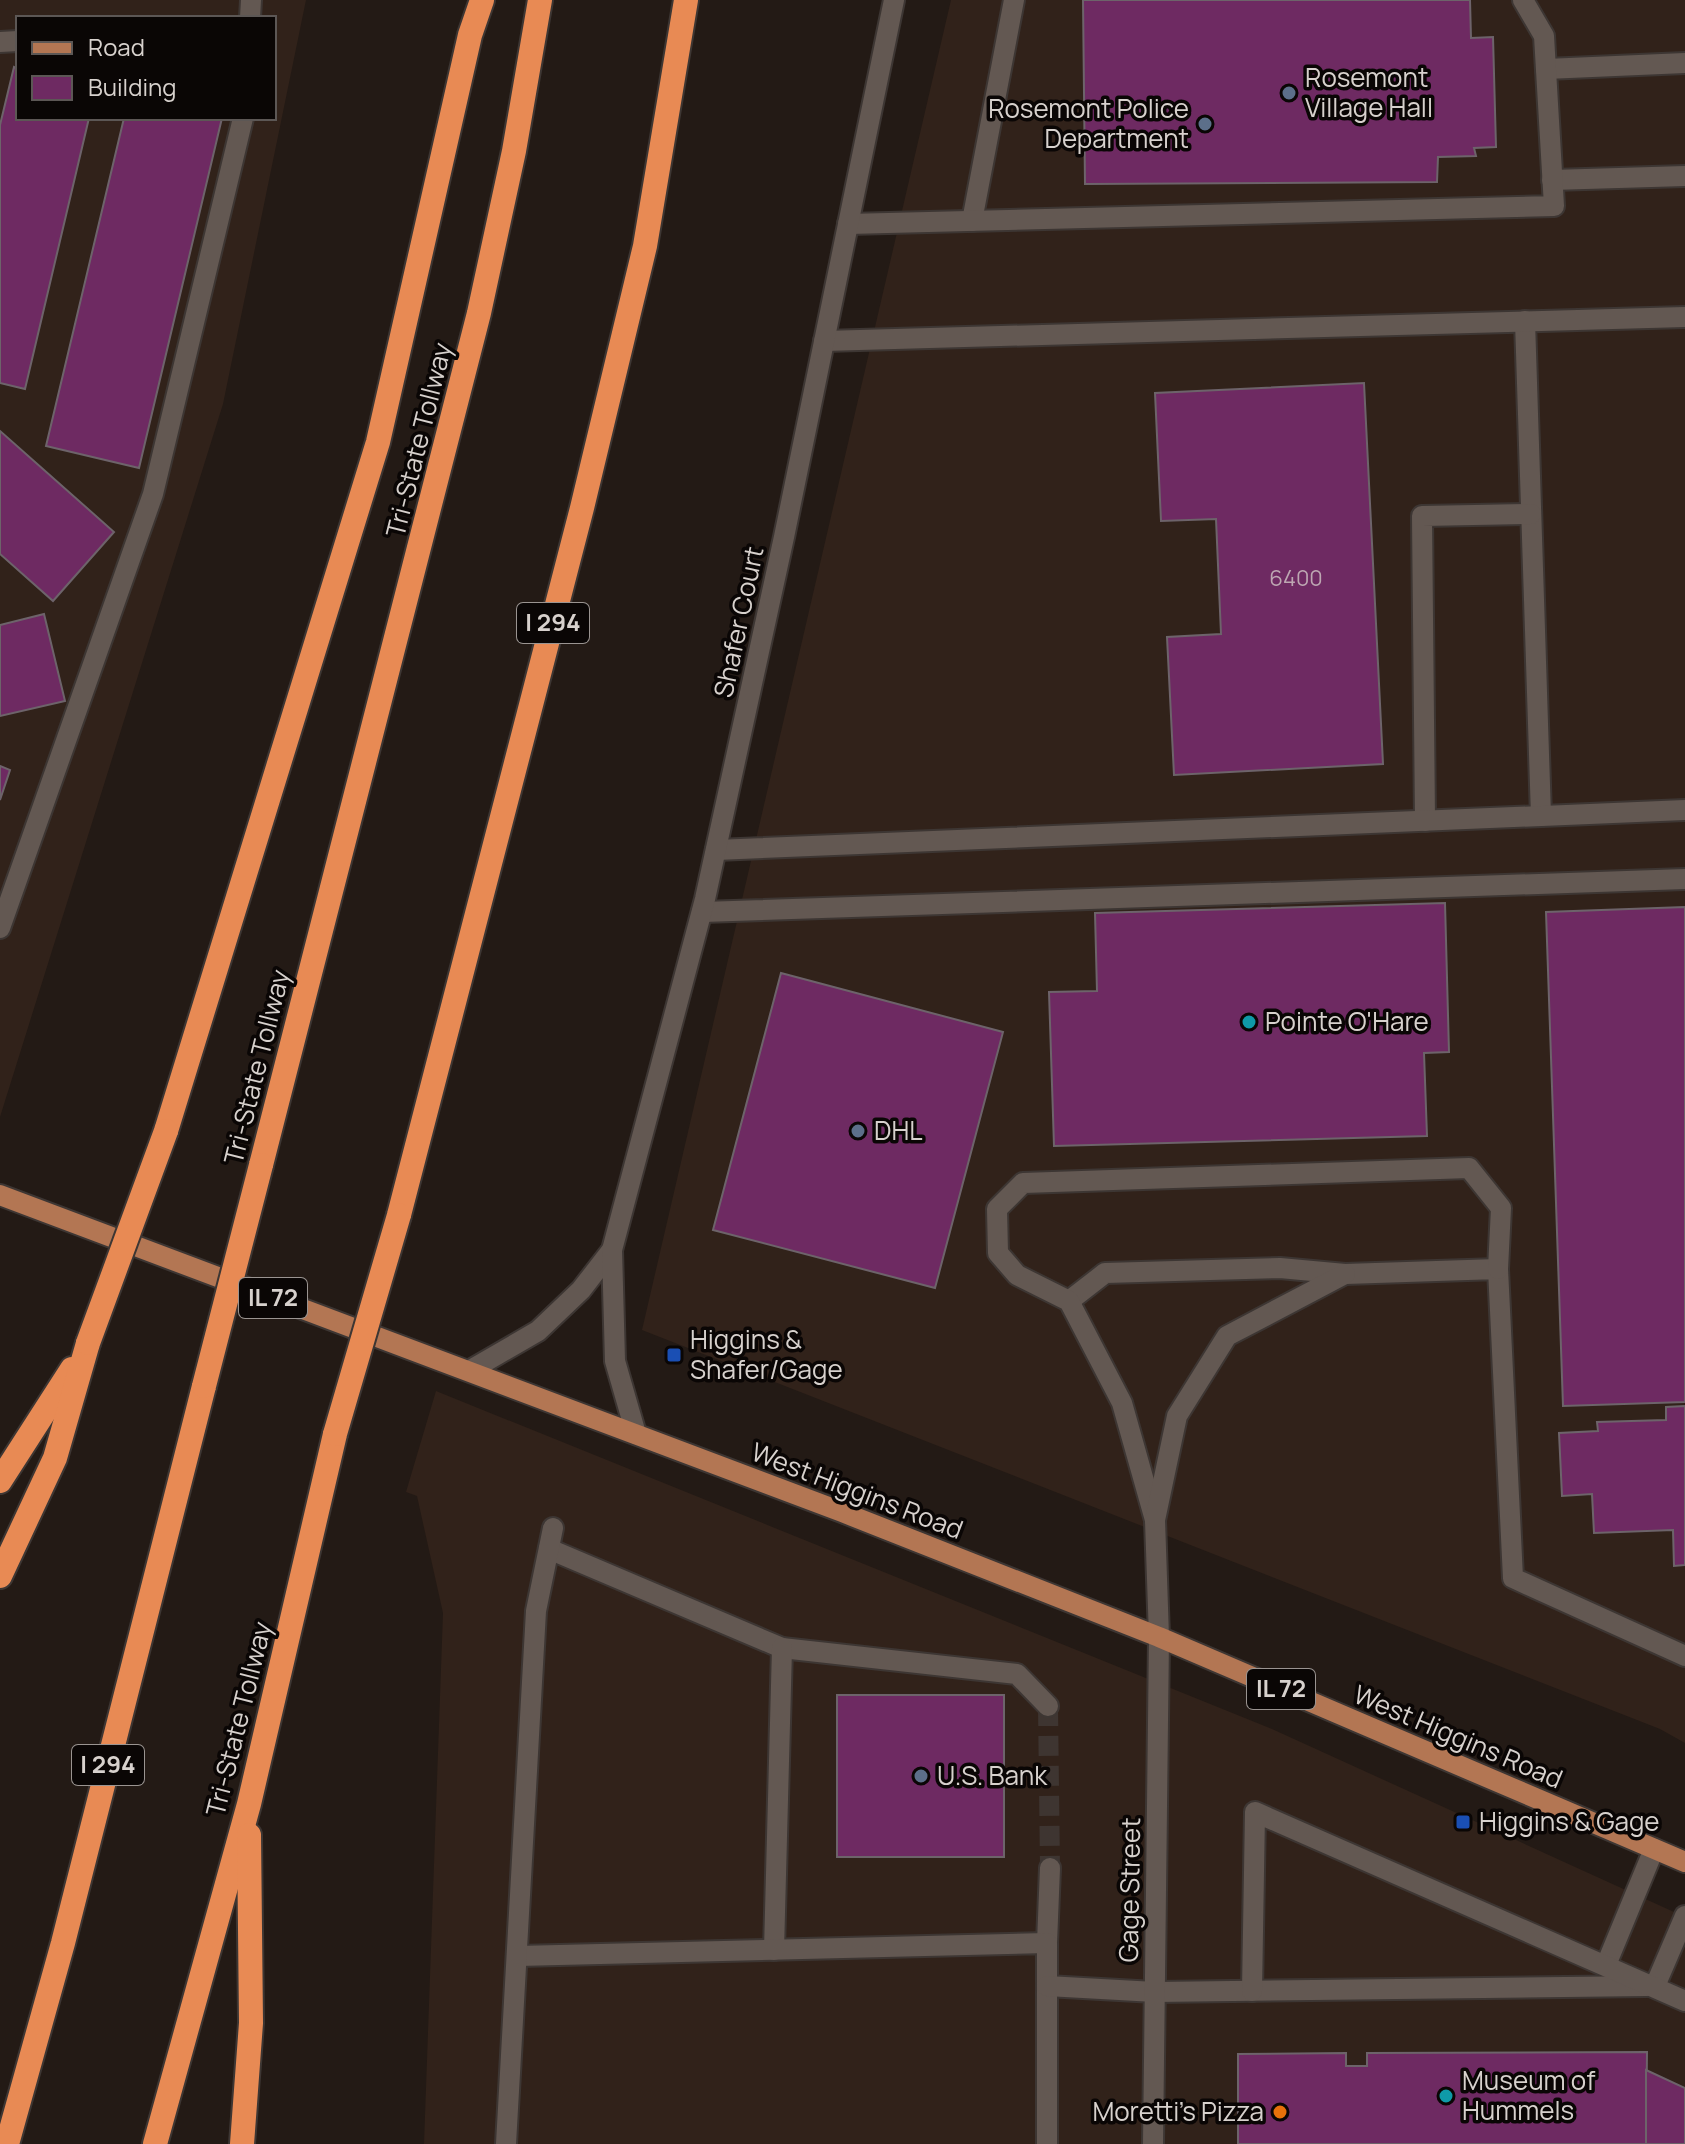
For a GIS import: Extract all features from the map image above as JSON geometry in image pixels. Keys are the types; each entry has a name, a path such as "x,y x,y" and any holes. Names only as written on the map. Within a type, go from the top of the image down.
{"highway":[{"path":"0,1576 55,1458 88,1343 166,1131 378,442 470,35 482,0"},
{"name":"Tri-State Tollway","path":"7,2144 67,1928 458,399 511,166 540,0"},
{"name":"Tri-State Tollway","path":"155,2144 249,1804 335,1434 399,1215 582,508 641,261 686,0"},
{"path":"0,1481 88,1343"},
{"path":"242,2144 251,2023 249,1804"}],"main road":[{"name":"West Higgins Road","path":"0,1195 636,1434 1159,1637 1685,1862"}],"street":[{"name":"Shafer Court","path":"636,1434 615,1361 612,1250 716,850 894,0"},
{"path":"972,221 1014,0"},
{"path":"848,224 1554,206 1544,36 1523,0"},
{"path":"1546,69 1685,63"},
{"path":"0,928 153,494 243,120"},
{"path":"1552,180 1685,176"},
{"path":"824,341 1685,317"},
{"path":"1525,321 1541,816"},
{"path":"1425,821 1422,516 1531,514"},
{"path":"716,850 1685,810"},
{"path":"702,912 1685,879"},
{"path":"1155,1520 1122,1403 1069,1301 1017,1275 998,1253 997,1209 1023,1183 1469,1168 1501,1208 1498,1269 1513,1578 1685,1656"},
{"name":"Shafer Court","path":"469,1371 538,1331 581,1290 612,1250"},
{"path":"1069,1301 1105,1273 1280,1268 1345,1274 1498,1269"},
{"path":"1155,1520 1177,1416 1227,1336 1345,1274"},
{"name":"Gage Street","path":"1153,2144 1159,1637 1155,1520"},
{"path":"506,2144 536,1611 553,1528"},
{"path":"549,1549 782,1648 1017,1674 1048,1706"},
{"path":"774,1950 782,1648"},
{"path":"1252,1991 1255,1812 1685,2001"},
{"path":"1606,1965 1654,1849"},
{"path":"1047,2144 1050,1868"},
{"path":"1655,1986 1685,1916"},
{"path":"518,1956 1047,1943"},
{"path":"1047,1986 1155,1992 1655,1986"}],"shaded area":[{"path":"0,0 306,0 223,404 0,1117"},
{"path":"951,0 1685,0 1685,1743 1660,1729 642,1330"},
{"path":"436,1391 1272,1729 1685,1917 1685,2144 424,2144 443,1613 417,1496 406,1492"}],"building":[{"name":"Rosemont Village Hall","path":"1083,0 1470,0 1471,38 1493,37 1496,147 1474,148 1476,156 1438,157 1437,182 1085,184"},
{"path":"14,67 16,120 89,120 25,389 0,383 0,125"},
{"path":"124,120 222,120 139,468 46,446"},
{"path":"1364,383 1383,764 1174,775 1167,637 1221,634 1216,519 1161,521 1155,393"},
{"path":"0,431 114,532 53,601 0,554"},
{"path":"44,614 65,701 0,716 0,625"},
{"path":"0,766 10,770 0,800"},
{"name":"Pointe O'Hare","path":"1445,903 1449,1052 1424,1053 1427,1136 1054,1146 1049,992 1097,991 1095,913"},
{"path":"1685,907 1685,1402 1563,1406 1546,912"},
{"name":"DHL","path":"781,973 1003,1032 935,1288 713,1230"},
{"path":"1685,1406 1685,1565 1674,1566 1673,1530 1594,1533 1592,1494 1562,1496 1559,1433 1598,1431 1597,1422 1666,1420 1666,1407"},
{"name":"U.S. Bank","path":"837,1695 1004,1695 1004,1857 837,1857"},
{"path":"1647,2052 1646,2144 1238,2144 1238,2054 1346,2053 1346,2066 1367,2066 1367,2053"},
{"path":"1646,2070 1685,2088 1685,2144 1646,2144"}],"tunnel":[{"path":"1048,1706 1050,1868"}],"place":[{"name":"Rosemont Village Hall","path":"1289,93"},
{"name":"Rosemont Police Department","path":"1205,124"},
{"name":"Pointe O'Hare","path":"1249,1022"},
{"name":"DHL","path":"858,1131"},
{"name":"Higgins & Shafer/Gage","path":"674,1355"},
{"name":"U.S. Bank","path":"921,1776"},
{"name":"Higgins & Gage","path":"1463,1822"},
{"name":"Museum of Hummels","path":"1446,2096"},
{"name":"Moretti's Pizza","path":"1280,2112"}]}
